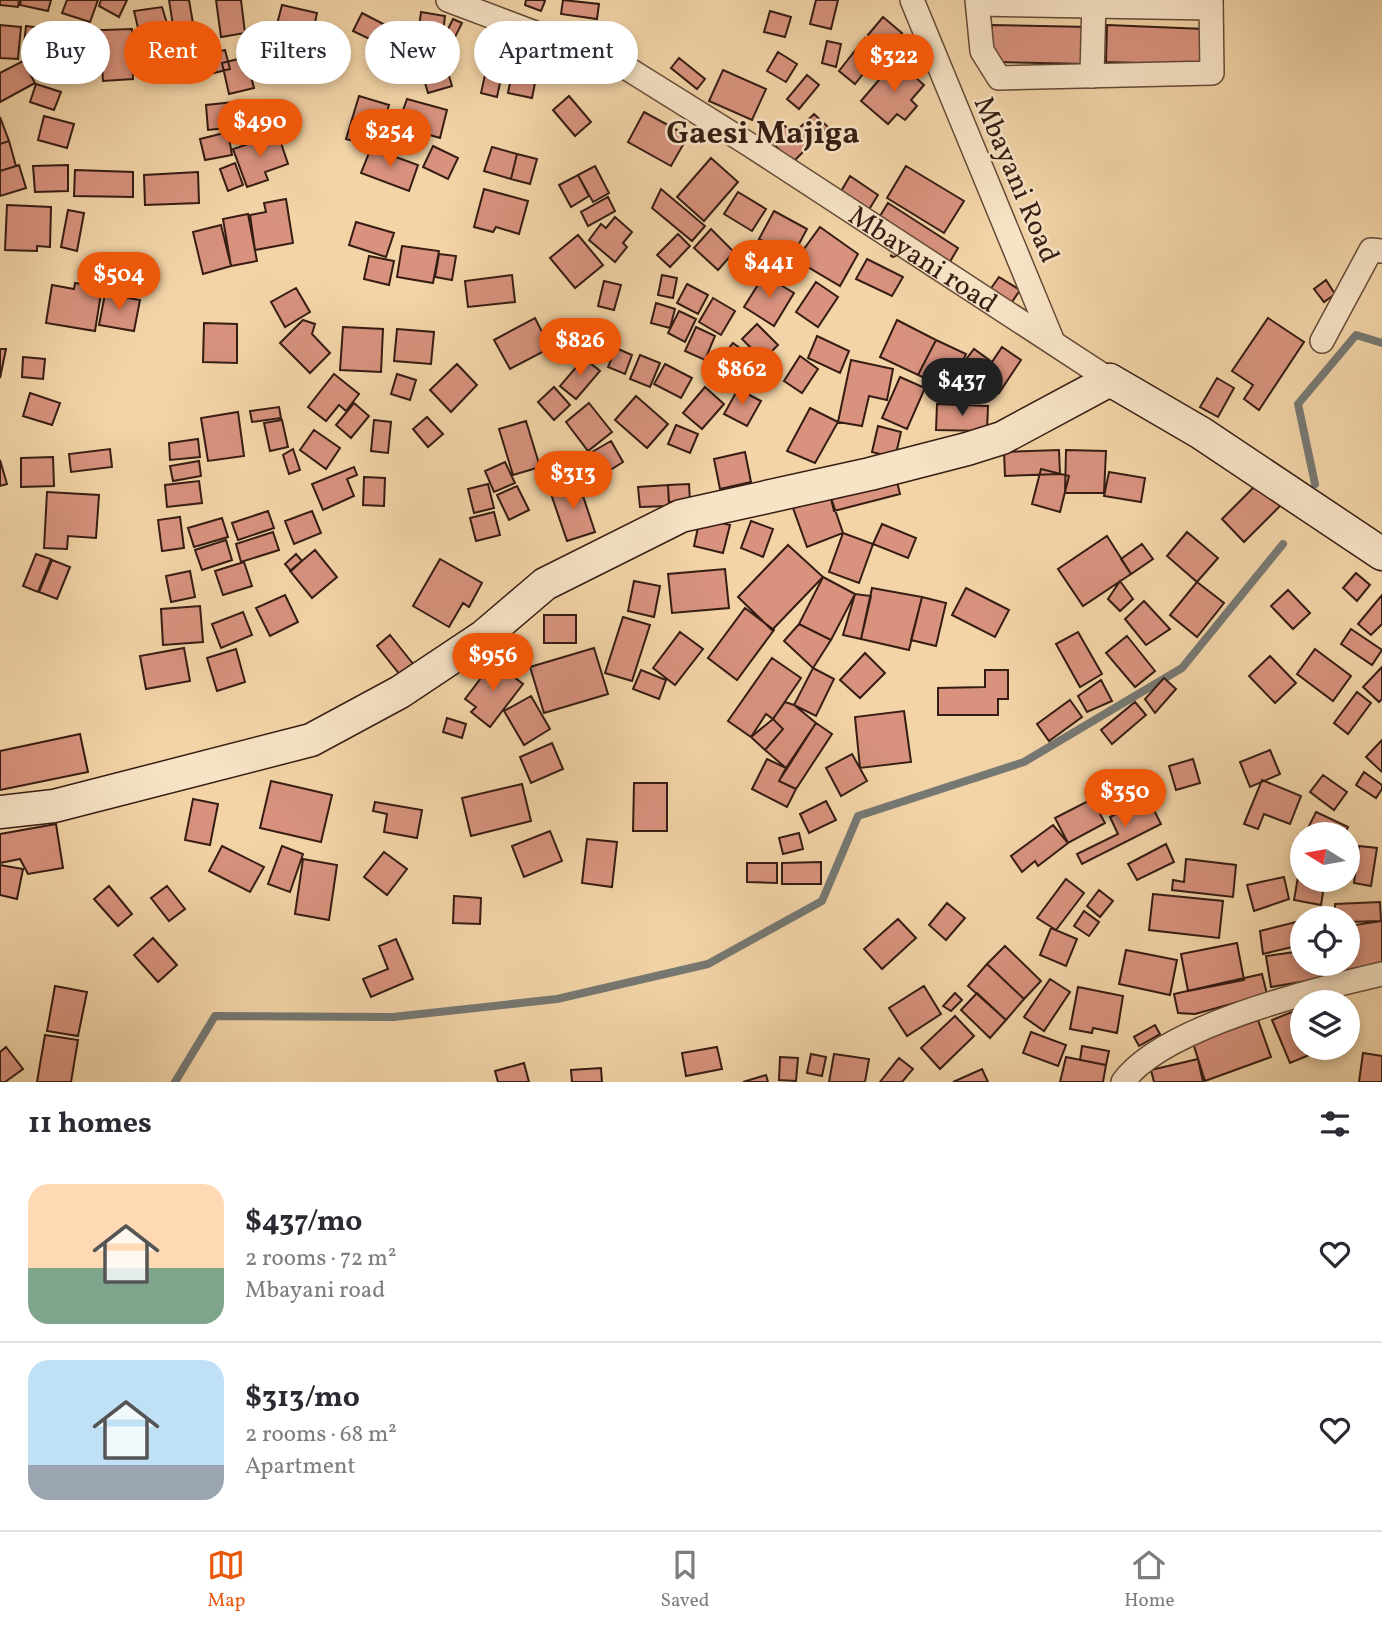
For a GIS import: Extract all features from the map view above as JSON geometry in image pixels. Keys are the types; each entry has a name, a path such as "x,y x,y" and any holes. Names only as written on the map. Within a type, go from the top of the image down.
{"street":[{"name":"Mbayani road","path":"448,0 625,66 1110,380 1201,433 1382,554"},
{"name":"Mbayani Road","path":"912,0 1053,342"},
{"path":"977,2 1211,4 1212,73 999,78 982,51 977,2"},
{"path":"1092,76 1094,3"},
{"path":"1322,341 1371,250 1382,251"},
{"path":"0,812 54,806 311,740 400,692 484,636 545,584 681,516 870,474 1002,438 1110,380"},
{"path":"1123,1082 1130,1072 1151,1055 1210,1026 1245,1012 1382,974"}],"building":[{"path":"0,0 19,0 18,7 0,5"},
{"path":"21,0 51,0 48,11 20,5"},
{"path":"67,0 98,0 90,21 62,13"},
{"path":"101,0 127,0 119,17 99,6"},
{"path":"169,0 189,0 193,21 172,21"},
{"path":"216,0 241,0 244,21 236,21 236,34 222,37 222,21 219,21"},
{"path":"526,0 545,1 541,11 525,5"},
{"path":"563,0 599,4 597,19 561,14"},
{"path":"816,0 838,0 831,29 810,24"},
{"path":"282,5 317,13 315,21 278,21"},
{"path":"162,7 166,21 136,21 134,11"},
{"path":"770,11 791,17 785,37 764,32"},
{"path":"421,12 445,16 444,21 420,21"},
{"path":"362,13 378,21 365,21 365,37 353,31"},
{"path":"883,17 902,33 886,51 868,35"},
{"path":"0,25 21,27 18,59 0,58"},
{"path":"992,25 1089,27 1088,64 992,62"},
{"path":"1107,25 1204,29 1202,65 1106,62"},
{"path":"124,29 124,80 110,81 110,30"},
{"path":"865,38 881,51 855,84 839,71"},
{"path":"827,41 841,44 836,67 822,63"},
{"path":"225,50 230,69 222,71 222,51"},
{"path":"778,52 797,64 786,82 767,71"},
{"path":"679,58 705,79 697,89 671,68"},
{"path":"236,60 236,84 253,84 254,88 229,94 222,63"},
{"path":"896,60 924,85 911,100 917,106 905,120 897,114 888,124 861,101"},
{"path":"21,62 21,84 33,84 0,102 0,73"},
{"path":"723,70 766,89 752,120 709,101"},
{"path":"807,75 819,85 799,109 787,99"},
{"path":"36,84 61,92 54,110 30,102"},
{"path":"425,84 451,84 452,86 428,93"},
{"path":"483,84 500,84 497,97 481,93"},
{"path":"510,84 535,84 532,98 508,93"},
{"path":"359,96 389,105 376,147 346,139"},
{"path":"569,96 591,122 575,136 553,110"},
{"path":"407,99 447,110 440,138 423,133 418,150 392,142"},
{"path":"234,102 236,127 208,130 206,105"},
{"path":"234,102 261,102 261,127 236,127"},
{"path":"644,112 688,136 671,166 628,142"},
{"path":"814,114 828,127 792,163 768,138 782,123 793,134"},
{"path":"44,116 74,124 67,148 38,140"},
{"path":"0,117 9,141 0,144"},
{"path":"228,132 232,155 205,160 200,139"},
{"path":"278,134 288,164 265,172 268,180 247,187 233,149"},
{"path":"9,141 16,166 0,171 0,144"},
{"path":"433,146 458,158 448,179 423,167"},
{"path":"492,147 517,154 511,179 484,171"},
{"path":"371,148 418,165 409,191 361,173"},
{"path":"517,154 537,159 530,184 511,179"},
{"path":"711,158 738,182 704,221 677,197"},
{"path":"235,163 243,185 228,191 220,169"},
{"path":"19,165 26,188 0,196 0,171"},
{"path":"68,165 68,191 35,192 33,166"},
{"path":"595,166 609,193 593,202 578,175"},
{"path":"906,166 964,201 944,233 887,198"},
{"path":"75,170 133,172 133,197 74,196"},
{"path":"198,172 199,203 145,205 144,175"},
{"path":"578,175 589,196 571,207 559,185"},
{"path":"850,176 878,195 868,211 840,193"},
{"path":"484,189 528,201 519,234 496,227 493,232 474,227"},
{"path":"661,189 705,226 692,241 652,208"},
{"path":"738,192 766,209 752,231 724,214"},
{"path":"608,197 615,211 588,226 581,212"},
{"path":"286,199 293,243 255,250 250,215 266,212 264,203"},
{"path":"888,203 958,248 948,265 877,221"},
{"path":"7,205 51,207 50,247 37,246 37,251 5,250"},
{"path":"68,210 84,213 77,251 61,247"},
{"path":"774,211 807,229 792,257 759,239"},
{"path":"248,214 257,261 231,266 223,219"},
{"path":"615,217 632,232 623,243 627,247 615,262 589,240 601,224 606,228"},
{"path":"356,222 394,233 386,257 349,245"},
{"path":"221,225 231,266 203,274 193,232"},
{"path":"820,227 858,254 840,286 796,260"},
{"path":"711,229 734,252 718,270 694,248"},
{"path":"678,234 690,246 670,267 657,255"},
{"path":"578,235 603,265 575,288 550,258"},
{"path":"402,246 439,251 433,283 397,277"},
{"path":"439,254 456,256 452,280 435,277"},
{"path":"369,256 394,261 389,285 364,279"},
{"path":"867,259 903,277 892,296 856,279"},
{"path":"512,275 515,302 468,307 465,281"},
{"path":"662,275 677,278 673,298 658,295"},
{"path":"764,275 794,293 774,326 744,307"},
{"path":"999,277 1020,290 1008,308 987,294"},
{"path":"1326,280 1335,294 1324,302 1314,289"},
{"path":"604,281 621,285 614,310 598,306"},
{"path":"816,282 838,297 818,327 796,312"},
{"path":"75,283 102,287 95,331 46,323 52,285 74,289"},
{"path":"687,284 708,295 698,314 677,303"},
{"path":"296,288 310,312 285,327 271,302"},
{"path":"105,294 140,300 134,331 99,325"},
{"path":"713,298 735,311 721,335 699,322"},
{"path":"656,303 675,309 670,328 651,323"},
{"path":"679,311 696,319 685,342 668,333"},
{"path":"535,318 550,348 510,369 494,340"},
{"path":"1268,318 1304,342 1259,410 1244,399 1253,385 1232,371"},
{"path":"303,320 315,324 312,334 330,353 310,373 280,343"},
{"path":"897,320 936,340 918,375 880,357"},
{"path":"204,323 237,324 237,363 203,362"},
{"path":"757,324 778,345 763,360 742,339"},
{"path":"343,327 383,329 381,372 340,370"},
{"path":"696,327 715,336 705,360 685,351"},
{"path":"397,329 434,332 431,364 394,361"},
{"path":"817,336 849,351 840,373 808,358"},
{"path":"936,340 966,354 950,389 918,375"},
{"path":"733,343 759,362 745,380 719,361"},
{"path":"1002,347 1021,360 999,393 961,366 974,349 992,362"},
{"path":"616,348 632,355 625,374 608,367"},
{"path":"0,349 6,349 0,378"},
{"path":"640,355 660,363 650,387 630,379"},
{"path":"800,356 818,369 802,393 784,381"},
{"path":"23,357 45,359 43,379 22,377"},
{"path":"584,358 600,371 576,399 560,386"},
{"path":"851,360 893,369 887,400 869,396 862,426 838,422"},
{"path":"457,364 477,385 451,412 430,390"},
{"path":"665,364 692,378 681,398 654,384"},
{"path":"334,374 359,394 346,411 339,405 326,421 308,407"},
{"path":"397,374 416,380 410,400 391,394"},
{"path":"900,377 925,388 907,429 882,418"},
{"path":"1217,378 1234,388 1218,417 1200,407"},
{"path":"554,387 570,405 554,420 538,402"},
{"path":"705,387 724,404 702,429 683,413"},
{"path":"738,389 761,401 747,426 724,414"},
{"path":"30,393 60,403 52,425 23,416"},
{"path":"636,396 668,424 647,448 615,420"},
{"path":"354,403 369,416 351,438 336,425"},
{"path":"589,403 612,432 588,451 566,422"},
{"path":"937,404 988,406 987,431 936,430"},
{"path":"279,407 281,418 252,422 250,411"},
{"path":"810,408 838,422 815,463 787,451"},
{"path":"238,412 244,456 208,461 201,418"},
{"path":"427,417 443,434 428,447 413,429"},
{"path":"282,420 288,447 270,451 264,423"},
{"path":"374,420 391,422 388,453 371,451"},
{"path":"526,421 540,467 513,475 499,429"},
{"path":"676,425 698,434 690,453 668,444"},
{"path":"878,426 901,432 895,458 872,452"},
{"path":"314,430 340,448 326,469 300,450"},
{"path":"198,439 200,457 170,460 169,443"},
{"path":"611,441 623,462 591,482 578,460"},
{"path":"110,449 112,467 71,472 69,454"},
{"path":"293,449 300,470 289,474 283,455"},
{"path":"1059,450 1060,474 1005,476 1004,452"},
{"path":"1066,450 1106,451 1104,493 1065,493"},
{"path":"745,452 751,482 720,489 714,459"},
{"path":"53,457 54,486 21,487 21,458"},
{"path":"0,460 7,484 0,486"},
{"path":"199,461 201,476 173,481 170,466"},
{"path":"505,462 515,483 494,492 485,471"},
{"path":"354,467 357,475 347,479 354,496 323,510 312,484"},
{"path":"1041,469 1069,476 1060,512 1032,504"},
{"path":"1109,472 1145,478 1141,502 1104,496"},
{"path":"364,477 385,478 384,506 363,505"},
{"path":"896,478 900,494 834,511 830,495"},
{"path":"199,481 202,503 167,507 165,485"},
{"path":"578,481 595,532 567,541 550,491"},
{"path":"1260,481 1283,503 1244,542 1222,519"},
{"path":"488,484 494,508 474,513 468,489"},
{"path":"689,484 690,501 669,502 668,485"},
{"path":"668,485 669,506 640,507 638,487"},
{"path":"517,486 529,510 509,520 497,495"},
{"path":"47,492 99,495 96,538 68,536 67,549 44,548"},
{"path":"830,495 843,533 807,547 793,508"},
{"path":"268,511 274,528 238,540 232,523"},
{"path":"312,511 321,533 294,544 285,521"},
{"path":"494,512 500,535 476,541 470,518"},
{"path":"180,517 184,548 162,551 158,520"},
{"path":"222,518 228,537 194,547 188,528"},
{"path":"700,518 730,525 723,553 694,546"},
{"path":"751,521 773,529 763,557 741,548"},
{"path":"882,524 916,538 908,558 873,544"},
{"path":"273,532 279,550 241,562 236,544"},
{"path":"1187,532 1218,558 1197,582 1167,556"},
{"path":"843,533 873,544 859,583 829,572"},
{"path":"1107,536 1131,574 1083,606 1058,569"},
{"path":"226,540 232,560 202,570 195,550"},
{"path":"1142,544 1153,559 1131,574 1121,559"},
{"path":"788,545 823,577 772,630 738,597"},
{"path":"315,550 337,577 312,598 290,571"},
{"path":"36,554 51,559 38,592 23,586"},
{"path":"296,554 302,561 291,571 285,564"},
{"path":"440,559 482,583 469,607 463,603 449,627 413,606"},
{"path":"52,560 70,567 57,599 39,592"},
{"path":"244,562 252,586 223,595 215,571"},
{"path":"725,569 729,608 672,613 668,574"},
{"path":"190,571 195,597 171,602 166,576"},
{"path":"1356,573 1370,585 1357,601 1343,588"},
{"path":"823,577 855,594 831,640 799,624"},
{"path":"634,581 660,586 654,617 628,611"},
{"path":"1120,581 1133,599 1120,611 1108,599"},
{"path":"1197,582 1224,603 1197,637 1170,615"},
{"path":"872,588 922,597 909,650 861,639"},
{"path":"966,588 1009,610 995,637 952,615"},
{"path":"1288,590 1310,613 1293,629 1271,606"},
{"path":"855,594 871,596 861,639 843,635"},
{"path":"285,595 298,622 270,636 256,608"},
{"path":"1382,595 1382,624 1371,635 1358,624"},
{"path":"922,597 946,603 936,646 911,640"},
{"path":"1144,601 1170,629 1146,645 1125,619"},
{"path":"200,606 203,642 163,645 161,609"},
{"path":"745,608 774,630 737,680 708,658"},
{"path":"243,612 252,635 221,648 212,624"},
{"path":"544,615 576,615 576,643 544,643"},
{"path":"623,617 650,625 632,681 605,673"},
{"path":"799,624 831,640 813,668 784,641"},
{"path":"1351,629 1382,650 1372,665 1341,644"},
{"path":"680,632 703,649 675,685 653,668"},
{"path":"1078,632 1102,674 1080,687 1056,644"},
{"path":"390,635 414,665 401,676 377,646"},
{"path":"1127,636 1155,671 1135,687 1106,653"},
{"path":"184,648 190,681 146,689 140,656"},
{"path":"594,648 608,694 544,713 530,667"},
{"path":"236,649 245,682 217,691 207,658"},
{"path":"1315,649 1351,676 1333,701 1297,674"},
{"path":"865,653 885,673 860,698 840,680"},
{"path":"1270,656 1296,683 1275,703 1249,676"},
{"path":"772,658 801,678 773,719 766,714 751,737 728,721"},
{"path":"494,661 523,684 490,727 471,712 476,707 465,699"},
{"path":"1382,667 1382,699 1379,702 1363,687"},
{"path":"813,668 834,679 816,716 794,705"},
{"path":"641,670 666,680 659,699 633,689"},
{"path":"985,670 1008,670 1008,699 998,699 998,715 938,715 938,688 985,687"},
{"path":"1164,678 1176,689 1155,713 1145,699"},
{"path":"1101,680 1112,701 1087,712 1078,696"},
{"path":"1357,692 1371,703 1348,734 1334,723"},
{"path":"531,696 550,729 524,745 504,711"},
{"path":"1070,700 1082,717 1049,741 1037,724"},
{"path":"785,702 794,705 816,723 786,768 765,750 783,729 773,719"},
{"path":"1135,702 1146,715 1112,744 1101,730"},
{"path":"904,711 911,762 860,768 855,717"},
{"path":"447,718 466,724 462,738 443,732"},
{"path":"773,719 783,729 765,750 751,737"},
{"path":"816,723 832,734 796,789 779,781"},
{"path":"80,734 88,772 0,790 0,751"},
{"path":"1382,740 1382,772 1366,757"},
{"path":"552,743 563,769 531,783 520,757"},
{"path":"1270,750 1280,774 1250,787 1240,762"},
{"path":"852,754 867,781 841,796 826,768"},
{"path":"767,759 786,768 779,781 796,789 787,807 752,789"},
{"path":"1193,759 1200,783 1176,790 1169,766"},
{"path":"1364,772 1382,785 1376,798 1356,785"},
{"path":"1323,775 1347,792 1334,810 1310,792"},
{"path":"1262,780 1301,796 1290,824 1264,814 1258,829 1244,824"},
{"path":"271,781 332,795 321,842 260,828"},
{"path":"634,783 667,783 667,831 633,831"},
{"path":"522,784 531,821 471,836 462,798"},
{"path":"1148,798 1161,824 1082,864 1077,854 1118,834 1110,817"},
{"path":"193,799 218,804 210,845 185,840"},
{"path":"1092,799 1105,823 1068,843 1055,818"},
{"path":"826,801 836,820 809,833 800,814"},
{"path":"375,802 422,810 417,838 384,832 387,814 373,811"},
{"path":"1316,812 1337,822 1311,822"},
{"path":"56,824 63,868 28,874 20,859 0,863 0,834"},
{"path":"1053,825 1068,843 1038,866 1035,861 1022,872 1011,856"},
{"path":"550,831 562,861 524,877 512,846"},
{"path":"799,833 803,849 783,854 779,838"},
{"path":"587,839 617,842 612,887 582,883"},
{"path":"1166,844 1174,862 1137,880 1128,864"},
{"path":"222,846 264,867 250,892 209,871"},
{"path":"282,846 303,854 290,892 268,884"},
{"path":"1360,846 1377,848 1371,886 1360,884"},
{"path":"384,852 407,869 387,895 364,877"},
{"path":"303,859 337,865 329,920 295,914"},
{"path":"1186,859 1236,865 1233,897 1172,890 1173,880 1184,882"},
{"path":"821,862 821,884 782,884 782,863"},
{"path":"747,863 777,863 777,883 747,882"},
{"path":"0,865 23,869 17,899 0,895"},
{"path":"1284,877 1289,899 1254,911 1247,885"},
{"path":"1066,879 1084,893 1056,930 1037,918"},
{"path":"109,886 132,914 118,926 94,899"},
{"path":"167,886 185,909 169,921 151,898"},
{"path":"1099,890 1113,901 1100,917 1087,906"},
{"path":"1295,892 1323,892 1321,905 1294,900"},
{"path":"1153,894 1223,901 1219,938 1149,930"},
{"path":"454,896 481,898 480,924 453,923"},
{"path":"1380,902 1381,921 1360,922 1360,906 1335,904"},
{"path":"947,903 965,918 946,940 929,925"},
{"path":"1084,911 1099,922 1089,936 1074,926"},
{"path":"898,919 916,938 882,969 864,949"},
{"path":"1382,921 1382,966 1360,969 1360,924"},
{"path":"1290,924 1290,948 1263,954 1260,931"},
{"path":"1051,928 1077,939 1066,966 1040,955"},
{"path":"153,938 177,965 158,982 134,955"},
{"path":"396,939 413,979 371,997 363,979 388,969 379,946"},
{"path":"1237,943 1244,980 1188,991 1181,954"},
{"path":"1005,946 1041,981 1024,999 987,964"},
{"path":"1126,950 1177,960 1170,995 1119,984"},
{"path":"1290,953 1290,976 1329,977 1271,987 1266,956"},
{"path":"987,964 1024,999 1006,1020 968,986"},
{"path":"1262,974 1267,994 1195,1014 1178,1013 1174,994"},
{"path":"1050,979 1070,992 1044,1031 1024,1017"},
{"path":"55,986 87,992 78,1036 47,1031"},
{"path":"924,986 941,1014 907,1036 889,1008"},
{"path":"1078,987 1123,996 1117,1033 1093,1028 1092,1033 1070,1029"},
{"path":"955,993 962,1000 951,1011 943,1006"},
{"path":"977,993 1006,1020 990,1038 961,1010"},
{"path":"1290,1013 1290,1060 1297,1060 1290,1063 1272,1020"},
{"path":"955,1016 974,1036 940,1069 921,1048"},
{"path":"1258,1020 1271,1057 1205,1081 1193,1043"},
{"path":"1155,1025 1160,1034 1139,1046 1134,1037"},
{"path":"1031,1032 1066,1045 1058,1066 1023,1053"},
{"path":"45,1035 78,1040 71,1082 37,1082"},
{"path":"1082,1046 1109,1051 1106,1065 1080,1060"},
{"path":"6,1047 23,1069 5,1082 0,1082 0,1052"},
{"path":"717,1047 722,1069 686,1076 682,1053"},
{"path":"1363,1053 1382,1056 1382,1082 1359,1082"},
{"path":"811,1054 826,1057 822,1076 807,1073"},
{"path":"834,1054 869,1059 865,1082 829,1082"},
{"path":"780,1057 798,1058 796,1081 779,1080"},
{"path":"1066,1057 1106,1065 1103,1082 1060,1082"},
{"path":"899,1058 913,1069 902,1082 880,1082"},
{"path":"1198,1059 1203,1082 1154,1082 1151,1070"},
{"path":"524,1063 529,1082 498,1082 495,1071"},
{"path":"601,1068 602,1082 572,1082 571,1070"},
{"path":"982,1069 988,1082 953,1082"},
{"path":"766,1075 768,1082 743,1082"}],"waterway":[{"path":"1315,484 1298,404 1356,335 1382,343"},
{"path":"175,1082 215,1016 393,1017 557,999 708,964 822,901 858,816 1024,762 1182,668 1283,544"}],"district":[{"name":"Gaesi Majiga","path":"763,132"}]}
